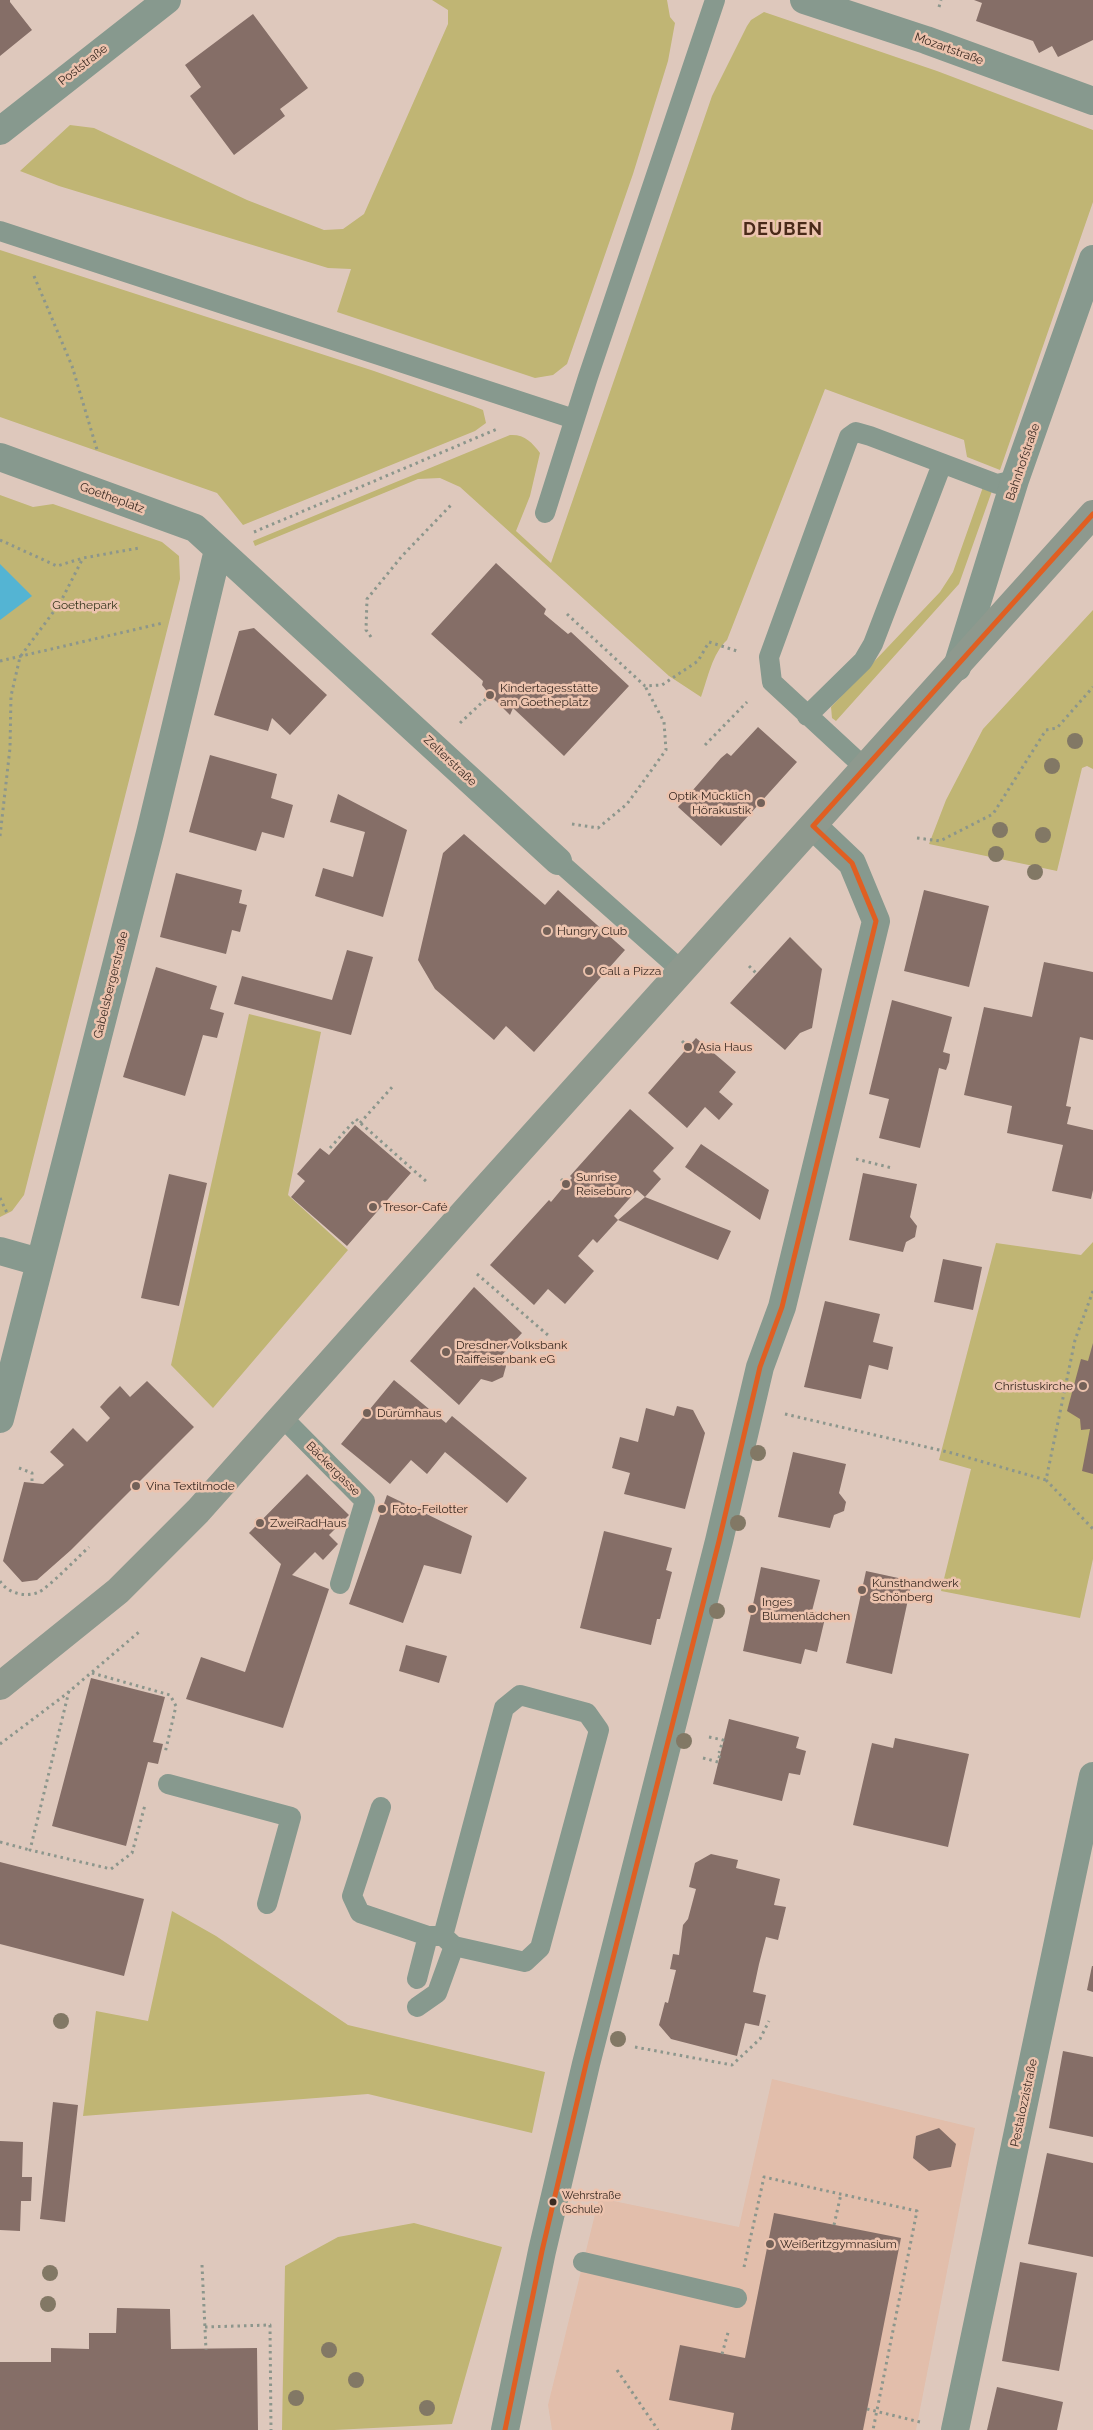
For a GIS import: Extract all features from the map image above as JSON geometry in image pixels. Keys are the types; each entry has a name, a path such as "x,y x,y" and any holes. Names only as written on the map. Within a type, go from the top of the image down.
{"main road":[{"path":"1,1683 118,1590 198,1511 1093,514"}],"street":[{"name":"Poststraße","path":"0,131 167,0"},
{"name":"Mozartstraße","path":"804,0 926,40 1093,101"},
{"name":"Bahnhofstraße","path":"957,667 1015,480 1093,259"},
{"name":"Goetheplatz","path":"0,457 195,528 218,550"},
{"name":"Gabelsbergerstraße","path":"0,1419 150,833 218,550"},
{"name":"Zelterstraße","path":"218,550 558,861"},
{"path":"505,2430 542,2251 586,2064 719,1542 760,1367 782,1307 876,921 852,863 813,826"},
{"path":"0,1251 39,1262"},
{"name":"Pestalozzistraße","path":"955,2430 1093,1776"}],"lane":[{"path":"545,513 574,419 715,0"},
{"path":"9,234 574,419"},
{"path":"865,768 772,682 769,657 849,437 856,432 870,436 997,484 1015,480"},
{"path":"807,716 862,661 873,644 942,464"},
{"name":"Zelterstraße","path":"558,861 682,971"},
{"name":"Bäckergasse","path":"283,1418 365,1501 340,1584"},
{"path":"381,1806 352,1896 360,1913 442,1939 525,1962 540,1948 600,1730 587,1713 520,1695 504,1708 442,1939 438,1993 417,2007"},
{"path":"163,1782 291,1817 267,1904"},
{"path":"417,1979 442,1939"},
{"path":"583,2262 737,2298"}],"path":[{"path":"9,234 72,366 97,445 99,459"},
{"path":"218,550 241,537 546,409"},
{"path":"371,638 366,630 367,598 402,556 452,504"},
{"path":"0,540 57,566 82,558 60,603 20,657 11,696 10,748 0,836"},
{"path":"0,661 202,614"},
{"path":"567,614 646,686 664,722 666,750 627,804 598,828 568,824"},
{"path":"646,686 662,685 698,661 710,642 721,646"},
{"path":"917,838 940,841 993,814 1046,730 1057,728 1093,687"},
{"path":"454,730 490,695"},
{"path":"705,745 748,700 755,707"},
{"path":"455,720 467,730"},
{"path":"749,966 757,974"},
{"path":"682,1041 688,1047"},
{"path":"360,1123 394,1085"},
{"path":"330,1148 356,1119 428,1183"},
{"path":"853,1158 892,1168"},
{"path":"561,1179 566,1184"},
{"path":"477,1274 549,1336"},
{"path":"1046,1480 1075,1340 1093,1291"},
{"path":"785,1414 952,1453 1046,1480 1093,1529"},
{"path":"19,1468 32,1473 32,1482"},
{"path":"256,1519 260,1523"},
{"path":"0,1581 3,1587 19,1595 39,1592 90,1547"},
{"path":"0,1744 65,1695 139,1632"},
{"path":"0,1842 111,1869 132,1853 151,1782 163,1782 176,1706 170,1695 92,1673"},
{"path":"30,1850 69,1691"},
{"path":"65,1695 66,1703"},
{"path":"703,1758 718,1762 723,1740 709,1737"},
{"path":"636,2048 732,2065 760,2040 769,2021"},
{"path":"722,2354 737,2298 764,2177 917,2212 873,2430"},
{"path":"834,2225 841,2194"},
{"path":"202,2264 206,2350"},
{"path":"205,2327 270,2325 271,2430"},
{"path":"617,2370 658,2430"},
{"path":"867,2408 925,2423"}],"shaded area":[{"name":"Weißeritzgymnasium","path":"772,2079 975,2128 916,2430 552,2430 548,2405 599,2198 739,2227"}],"green space":[{"path":"432,0 667,0 670,17 675,23 668,61 633,174 567,364 553,375 535,378 337,312 351,269 328,268 59,186 20,171 70,125 94,128 247,200 324,230 343,229 364,214 448,24 448,10"},
{"path":"764,12 937,71 1093,130 1093,202 1000,470 967,457 964,440 825,389 727,640 714,659 701,697 669,676 460,487 440,478 418,479 255,546 253,541 510,435 515,435 534,445 540,453 530,496 516,531 551,563 712,96 747,26 751,20"},
{"path":"0,250 374,371 473,406 483,410 486,423 475,431 243,525 217,493 0,417"},
{"path":"983,487 992,491 959,584 836,721 832,718 831,707 940,592 953,572"},
{"name":"Goethepark","path":"0,495 33,507 53,504 162,542 179,556 180,579 24,1195 12,1211 0,1217"},
{"path":"1093,610 1093,769 1087,766 1082,768 1057,871 929,844 946,800 983,729"},
{"path":"249,1014 321,1032 288,1195 348,1250 213,1408 171,1365"},
{"path":"1093,1242 1093,1559 1080,1618 941,1591 971,1469 939,1460 996,1243 1081,1255"},
{"path":"172,1911 216,1936 348,2025 545,2072 532,2133 368,2094 83,2116 96,2011 148,2021"},
{"path":"414,2223 502,2247 452,2424 334,2430 282,2430 285,2266 338,2237"}],"water":[{"path":"0,564 32,596 0,620"}],"building":[{"path":"0,0 10,0 32,30 0,56"},
{"path":"974,0 1093,0 1093,40 1058,57 1052,46 1039,53 1033,41 976,21 982,3"},
{"path":"253,14 308,88 280,109 285,116 234,155 190,96 201,87 185,65"},
{"path":"496,563 546,609 544,614 568,634 571,632 629,686 564,756 513,708 510,715 482,685 483,681 431,634"},
{"path":"254,628 327,695 290,735 272,718 268,731 214,715 239,631"},
{"path":"758,727 797,762 721,846 678,807 721,758 727,753 731,756"},
{"path":"210,755 277,774 271,798 293,805 284,838 262,832 256,851 189,832"},
{"path":"338,794 407,830 383,917 315,896 323,868 353,877 365,832 330,822"},
{"path":"464,834 545,905 558,890 625,950 534,1052 506,1026 494,1040 435,989 418,960 443,853"},
{"path":"176,873 242,890 239,903 247,905 240,932 232,930 226,954 160,937"},
{"path":"924,890 989,906 969,987 904,971"},
{"path":"790,937 822,969 812,1028 800,1033 785,1050 730,1003"},
{"path":"347,950 373,957 351,1035 234,1004 242,976 332,1000"},
{"path":"1044,962 1093,972 1093,1040 1080,1037 1066,1106 1071,1107 1067,1124 1093,1130 1093,1190 1091,1199 1052,1191 1063,1145 1007,1133 1012,1106 964,1095 984,1007 1032,1017"},
{"path":"156,967 217,986 210,1009 224,1013 217,1038 203,1035 185,1096 123,1077"},
{"path":"892,1000 952,1017 943,1052 950,1054 949,1062 946,1070 939,1068 920,1148 879,1138 889,1099 869,1094"},
{"path":"696,1038 736,1072 719,1092 733,1104 719,1120 705,1107 687,1128 648,1093"},
{"path":"630,1109 674,1148 653,1171 661,1179 645,1197 637,1190 614,1216 618,1220 597,1243 593,1239 578,1256 594,1271 565,1304 548,1289 534,1305 490,1265 549,1200 551,1202 572,1178 570,1176"},
{"path":"355,1125 411,1173 347,1246 291,1197 305,1181 297,1174 320,1148 329,1155"},
{"path":"701,1144 769,1190 760,1220 685,1167"},
{"path":"863,1173 917,1184 910,1217 917,1226 915,1237 906,1242 903,1252 849,1240"},
{"path":"169,1174 207,1183 179,1306 141,1298"},
{"path":"645,1197 731,1231 718,1260 618,1220"},
{"path":"943,1259 982,1267 973,1310 934,1302"},
{"path":"474,1287 522,1333 502,1355 506,1366 503,1377 492,1382 481,1379 459,1405 410,1361"},
{"path":"825,1301 880,1314 873,1342 893,1347 888,1370 869,1365 861,1399 804,1387"},
{"name":"Christuskirche","path":"1093,1343 1093,1474 1082,1471 1090,1429 1081,1430 1080,1419 1067,1411 1081,1359 1088,1361"},
{"path":"394,1380 446,1423 452,1416 527,1478 507,1503 445,1452 427,1474 411,1460 390,1484 341,1444"},
{"path":"147,1381 194,1427 71,1550 37,1580 22,1582 3,1561 24,1482 43,1484 64,1465 50,1452 73,1428 87,1442 110,1418 100,1407 108,1398 120,1386 130,1397"},
{"path":"677,1406 693,1410 705,1433 685,1509 624,1494 630,1473 612,1468 620,1437 638,1442 646,1408 674,1416"},
{"path":"793,1452 846,1464 839,1493 846,1502 844,1511 834,1515 830,1528 778,1517"},
{"path":"307,1474 349,1515 329,1535 338,1544 323,1560 315,1552 292,1575 329,1589 283,1728 186,1699 201,1657 245,1672 281,1564 249,1533"},
{"path":"387,1495 472,1536 461,1574 424,1565 403,1623 349,1604"},
{"path":"604,1531 672,1548 666,1570 672,1572 651,1645 580,1628"},
{"path":"761,1567 820,1580 812,1611 826,1614 817,1652 805,1649 801,1664 743,1651"},
{"path":"866,1571 912,1581 892,1674 846,1663"},
{"path":"406,1645 447,1656 439,1683 399,1671"},
{"path":"91,1678 165,1697 153,1742 163,1744 158,1764 148,1762 126,1846 52,1826"},
{"path":"729,1719 799,1737 796,1748 806,1751 800,1775 789,1773 782,1801 713,1784"},
{"path":"895,1738 969,1754 948,1847 853,1825 872,1743 893,1748"},
{"path":"711,1854 738,1860 736,1868 780,1879 774,1905 786,1907 778,1940 766,1937 759,1964 753,1992 766,1995 759,2026 745,2023 737,2056 671,2039 659,2025 665,2002 668,2003 676,1970 670,1969 673,1954 679,1955 683,1925 688,1919 696,1889 689,1887 695,1863"},
{"path":"0,1862 144,1899 124,1976 0,1944"},
{"path":"1093,1966 1093,1992 1087,1990"},
{"path":"1063,2051 1093,2057 1093,2137 1049,2128"},
{"path":"53,2102 78,2105 65,2222 40,2219"},
{"path":"939,2128 956,2144 951,2167 929,2171 913,2158 916,2136"},
{"path":"0,2141 23,2142 22,2177 32,2177 31,2201 21,2201 20,2231 0,2230"},
{"path":"1047,2153 1093,2163 1093,2257 1028,2244"},
{"path":"774,2213 901,2238 863,2430 731,2430 734,2413 669,2400 680,2345 745,2358"},
{"path":"1020,2262 1077,2273 1059,2371 1002,2361"},
{"path":"117,2308 170,2309 171,2349 257,2348 258,2430 0,2430 0,2362 51,2362 51,2348 89,2349 89,2333 116,2333"},
{"path":"997,2387 1063,2402 1057,2430 987,2430"}],"transit line":[{"path":"505,2430 542,2251 586,2064 719,1541 760,1367 782,1307 876,921 852,863 813,826 1093,514"}],"place":[{"name":"Kindertagesstätte am Goetheplatz","path":"490,695"},
{"name":"Optik Mücklich Hörakustik","path":"761,803"},
{"name":"Hungry Club","path":"547,931"},
{"name":"Call a Pizza","path":"589,971"},
{"name":"Asia Haus","path":"688,1047"},
{"name":"Sunrise Reisebüro","path":"566,1184"},
{"name":"Tresor-Café","path":"373,1207"},
{"name":"Dresdner Volksbank Raiffeisenbank eG","path":"446,1352"},
{"name":"Christuskirche","path":"1083,1386"},
{"name":"Dürümhaus","path":"367,1413"},
{"name":"Vina Textilmode","path":"136,1486"},
{"name":"Foto-Feilotter","path":"382,1509"},
{"name":"ZweiRadHaus","path":"260,1523"},
{"name":"Kunsthandwerk Schönberg","path":"862,1590"},
{"name":"Inges Blumenlädchen","path":"752,1609"},
{"name":"Wehrstraße (Schule)","path":"553,2202"},
{"name":"Weißeritzgymnasium","path":"770,2244"}],"district":[{"name":"DEUBEN","path":"783,230"}]}
